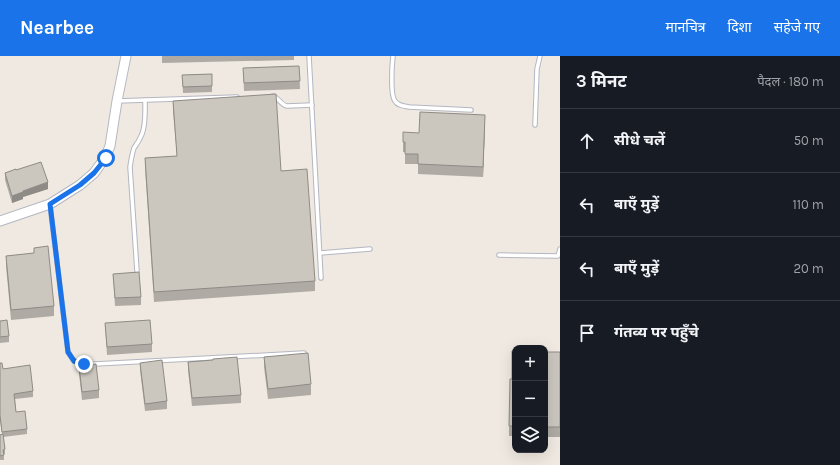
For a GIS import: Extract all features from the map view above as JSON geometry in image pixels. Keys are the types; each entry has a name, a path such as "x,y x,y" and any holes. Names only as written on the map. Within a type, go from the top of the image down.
{"street":[{"path":"0,221 50,204 80,185 94,173 106,158 110,146 126,56"}],"lane":[{"path":"309,56 321,278"},
{"path":"393,56 392,93 394,100 398,104 409,107 472,110"},
{"path":"535,126 537,69 540,56"},
{"path":"270,96 276,98 287,106 312,105"},
{"path":"117,100 239,97"},
{"path":"137,271 130,167 131,158 144,129 145,100"},
{"path":"50,204 68,352 74,361 84,364 95,364 304,353"},
{"path":"320,253 370,249"},
{"path":"499,255 558,256 560,249"}],"building":[{"path":"299,66 300,81 244,83 243,68"},
{"path":"212,74 212,86 183,87 182,75"},
{"path":"276,94 281,171 307,169 315,281 154,292 145,158 177,156 173,101"},
{"path":"420,112 485,115 483,167 418,164 418,154 405,154 403,132 419,133"},
{"path":"41,162 48,182 12,196 5,173"},
{"path":"48,246 54,306 11,310 6,256 34,253 34,248"},
{"path":"139,272 141,297 115,298 113,274"},
{"path":"7,320 9,336 0,337 0,321"},
{"path":"150,320 152,344 107,347 105,323"},
{"path":"548,352 560,352 560,427 548,427"},
{"path":"308,353 311,384 268,389 264,357"},
{"path":"237,357 241,395 192,398 188,362"},
{"path":"162,360 167,401 145,404 140,363"},
{"path":"0,363 2,363 3,369 30,365 33,391 14,394 16,412 25,411 27,429 2,432 0,415"},
{"path":"96,364 99,390 82,392 79,366"},
{"path":"510,379 512,379 512,426 509,426"},
{"path":"3,434 5,449 3,450 4,455 0,456 0,435"}],"route":[{"path":"84,364 74,361 68,352 50,204 80,185 94,173 106,158"}]}
